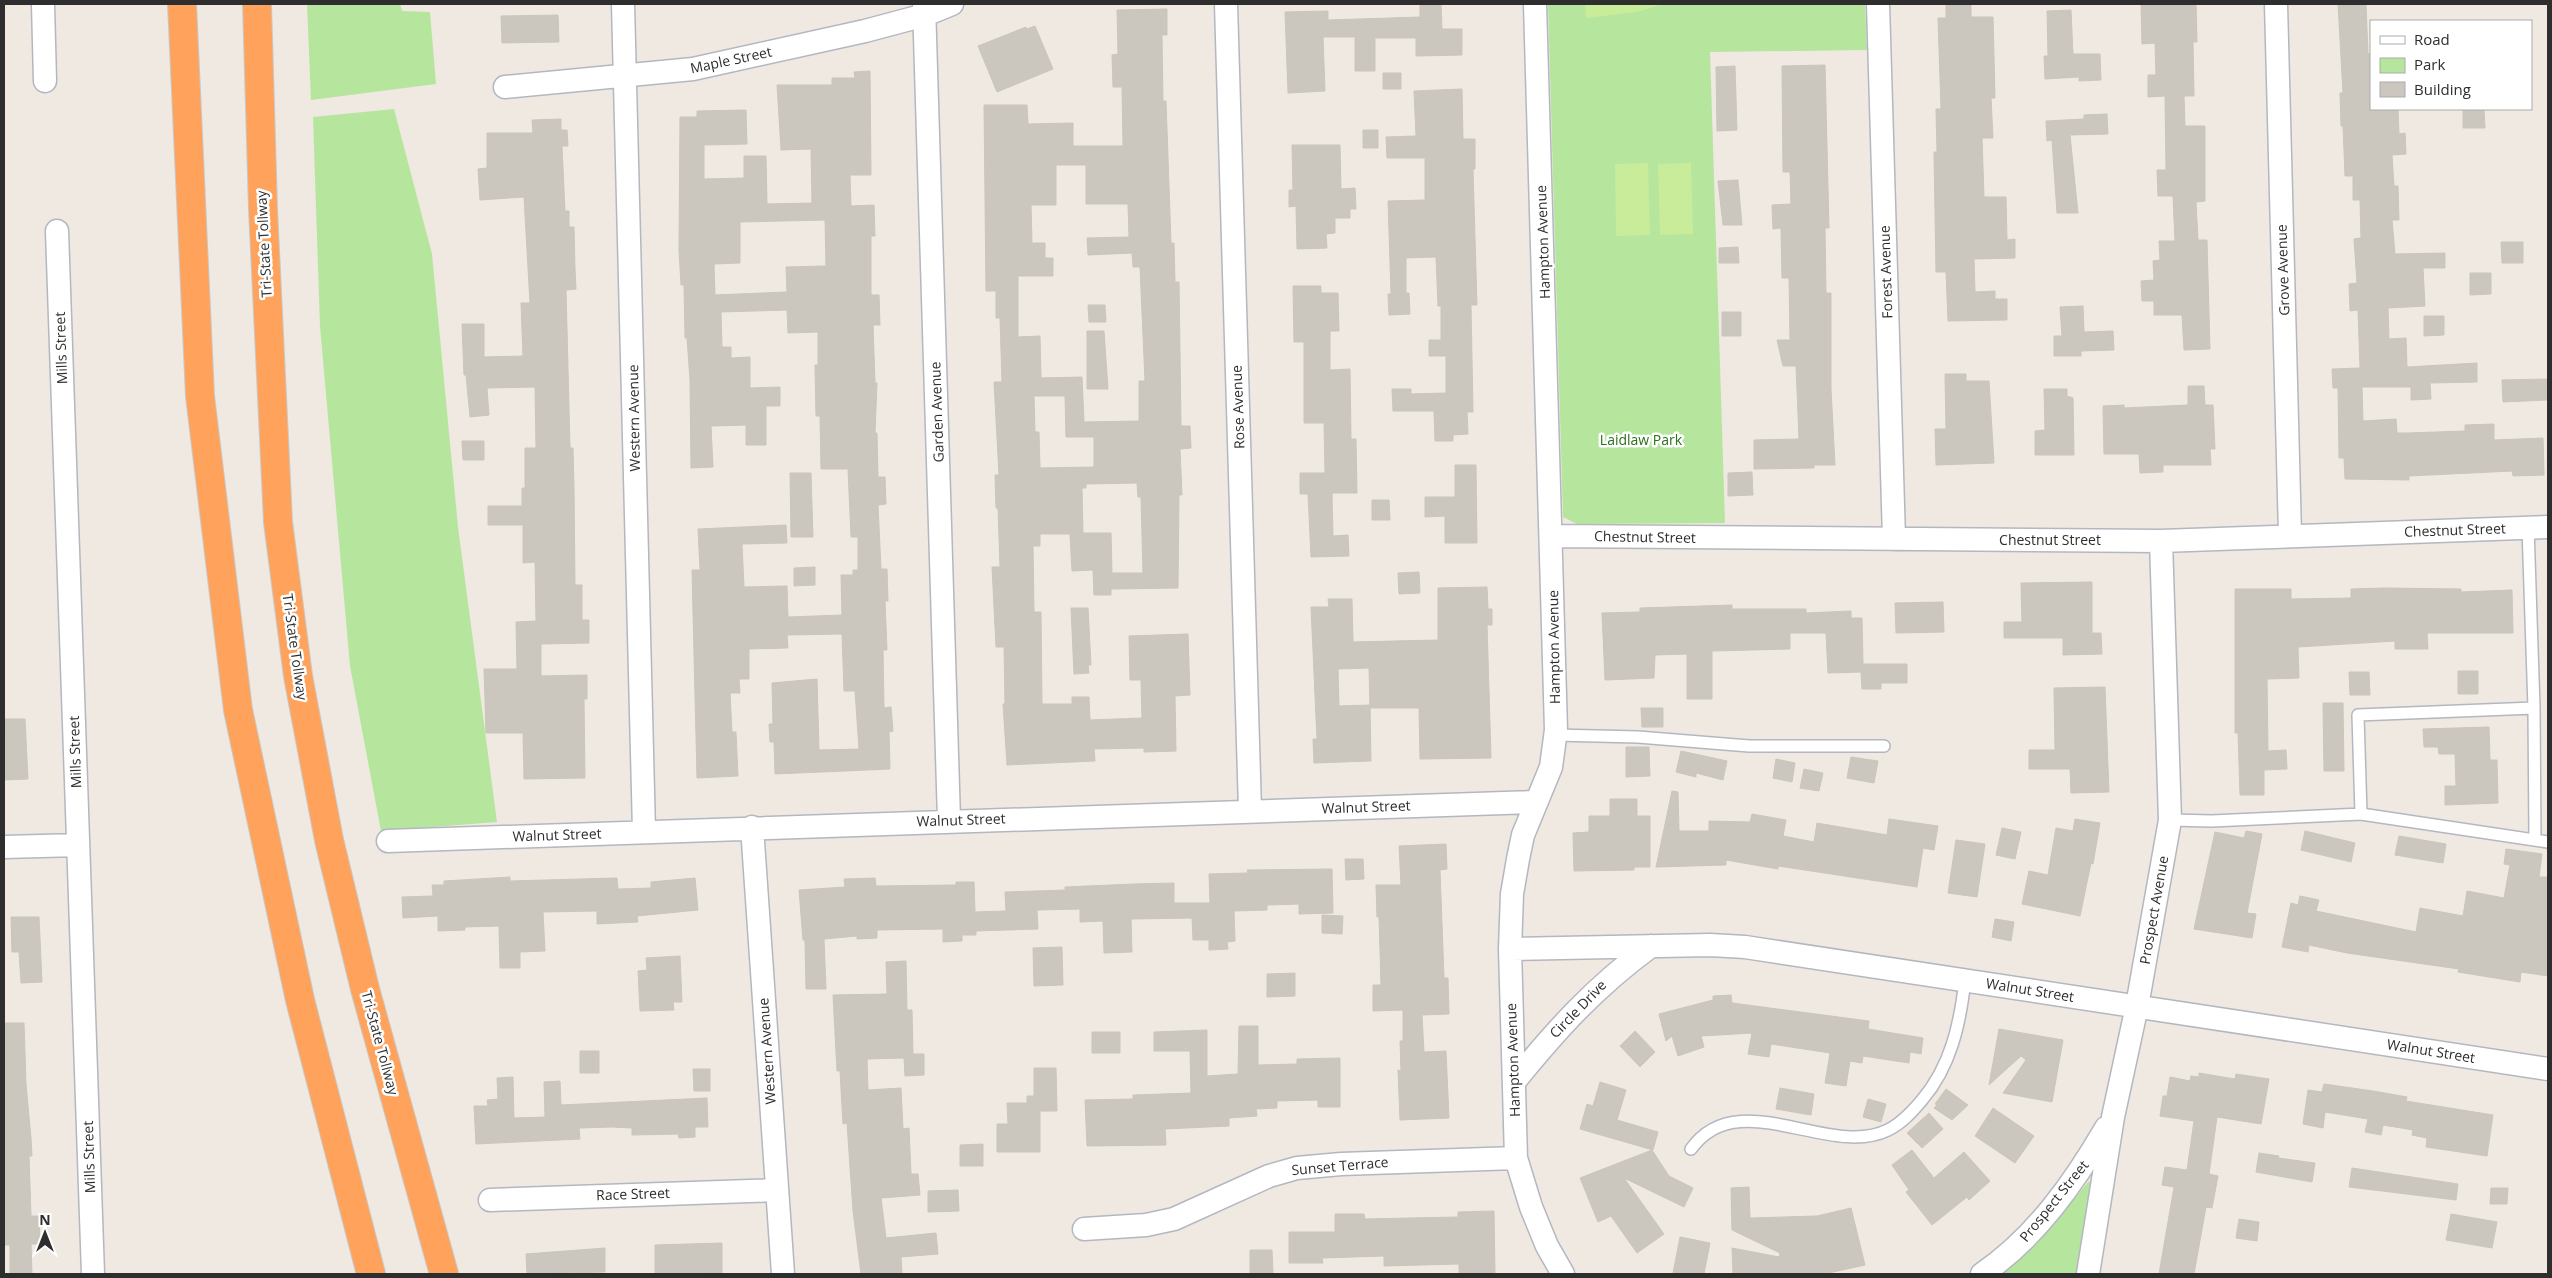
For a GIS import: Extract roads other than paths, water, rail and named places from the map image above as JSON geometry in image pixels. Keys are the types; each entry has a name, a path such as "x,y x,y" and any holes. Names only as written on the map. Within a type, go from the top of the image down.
{"highway":[{"path":"182,4 200,396 238,710 300,1000 371,1274"},
{"name":"Tri-State Tollway","path":"257,4 262,209 278,522 298,676 329,840 364,990 444,1274"}],"street":[{"path":"43,4 45,81"},
{"name":"Western Avenue","path":"623,4 644,832"},
{"name":"Maple Street","path":"505,87 693,69 865,31 925,9 952,4"},
{"name":"Rose Avenue","path":"1226,4 1250,810"},
{"name":"Hampton Avenue","path":"1535,4 1552,536 1555,735 1550,767 1523,835 1512,894 1510,949 1516,1158 1531,1207 1547,1246 1563,1274"},
{"name":"Forest Avenue","path":"1878,4 1894,539"},
{"name":"Grove Avenue","path":"2276,4 2290,535"},
{"name":"Garden Avenue","path":"925,9 949,820"},
{"name":"Mills Street","path":"57,231 93,1274"},
{"name":"Chestnut Street","path":"1552,536 2161,541 2538,527"},
{"name":"Prospect Avenue","path":"2088,1274 2113,1116 2137,1006 2170,820 2161,541"},
{"name":"Walnut Street","path":"388,841 949,820 1535,802"},
{"name":"Western Avenue","path":"752,828 783,1274"},
{"path":"4,847 78,845"},
{"name":"Walnut Street","path":"1510,949 1651,946 1745,948 2548,1069"},
{"name":"Circle Drive","path":"1514,1082 1548,1040 1594,991 1651,946"},
{"name":"Prospect Street","path":"1982,1274 2021,1242 2050,1210 2083,1168 2113,1116"},
{"name":"Sunset Terrace","path":"1084,1228 1146,1225 1174,1218 1269,1176 1297,1168 1341,1164 1516,1158"},
{"name":"Race Street","path":"490,1200 776,1190"}],"lane":[{"path":"2534,840 2534,708 2538,527"},
{"path":"2361,814 2358,715 2534,708"},
{"path":"1555,735 1638,737 1749,746 1884,746"},
{"path":"2170,820 2212,821 2361,814 2548,842"},
{"path":"1691,1149 1700,1137 1716,1126 1732,1122 1772,1124 1850,1136 1877,1134 1895,1126 1912,1112 1941,1072 1954,1043 1965,980"}],"park label":[{"name":"Laidlaw Park","path":"1641,440"}]}
